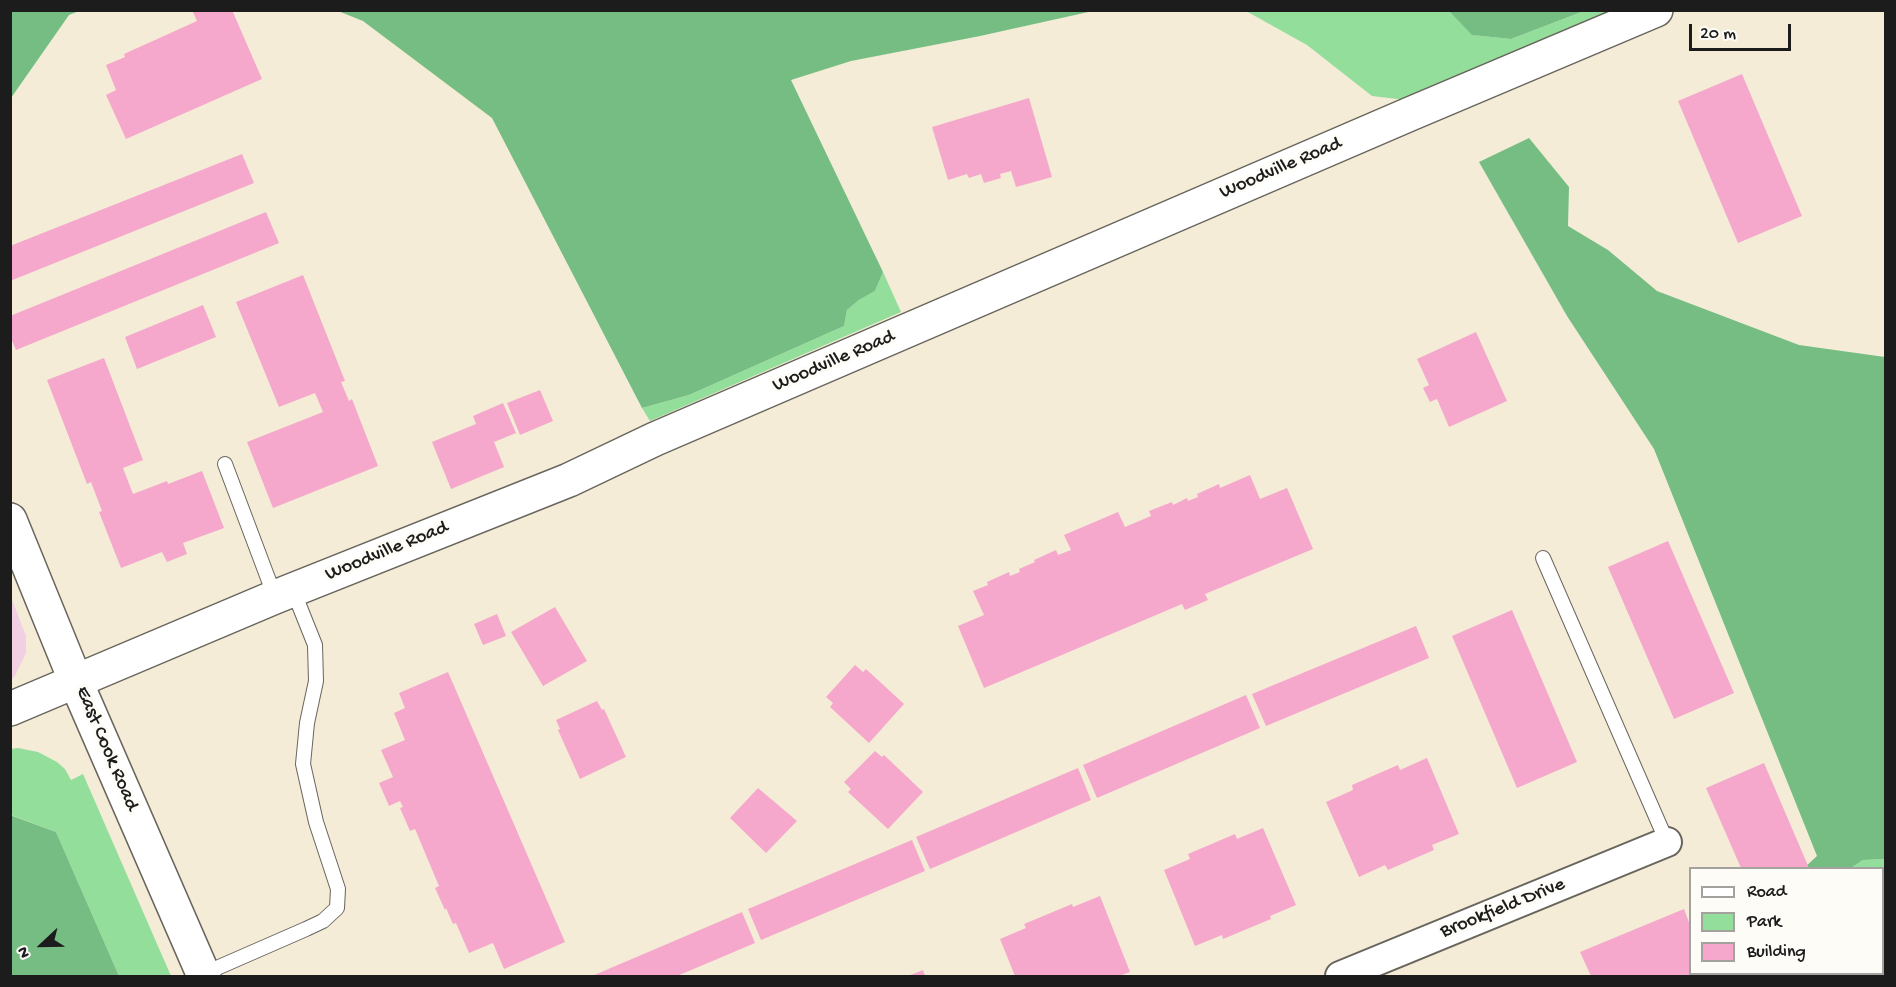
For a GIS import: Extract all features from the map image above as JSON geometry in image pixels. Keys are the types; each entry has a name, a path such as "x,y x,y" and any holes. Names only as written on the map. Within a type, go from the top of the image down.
{"street":[{"name":"Woodville Road","path":"10,709 284,593 569,480 666,435 1656,10"},
{"name":"East Cook Road","path":"10,520 76,682 204,975"},
{"name":"Brookfield Drive","path":"1340,976 1667,842"}],"lane":[{"path":"204,975 323,921 337,908 338,889 316,822 303,764 307,723 316,681 315,645 284,593 225,464"},
{"path":"1543,558 1667,842"}],"shaded area":[{"path":"11,597 26,636 26,653 11,680"}],"green space":[{"path":"11,10 79,11 69,15 11,98"},
{"path":"338,11 1093,11 851,61 791,80 883,272 875,291 847,310 844,326 689,395 642,408 492,118 363,21"},
{"path":"1246,11 1449,11 1473,35 1511,39 1584,11 1623,11 1406,100 1372,96 1307,45"},
{"path":"1449,11 1584,11 1511,39 1472,35"},
{"path":"1529,138 1569,187 1568,226 1608,250 1657,291 1799,345 1885,357 1885,859 1863,860 1852,867 1805,867 1817,856 1654,449 1567,316 1479,162"},
{"path":"883,272 901,312 650,421 642,408 689,395 844,326 847,310 875,291"},
{"path":"18,748 38,752 57,762 65,769 71,780 83,774 171,976 119,976 56,832 11,815 10,749"},
{"path":"10,815 56,832 119,976 11,976"},
{"path":"1885,859 1884,894 1884,867 1852,867 1863,860"},
{"path":"1884,894 1886,969 1884,971"},
{"path":"1696,975 1758,975 1756,976 1694,976"},
{"path":"1758,975 1810,975 1808,976 1756,976"},
{"path":"1810,975 1880,975 1878,976 1808,976"}],"building":[{"path":"192,10 232,10 262,79 126,139 106,95 116,90 106,65 125,57 124,54 197,21"},
{"path":"1742,74 1802,216 1738,243 1678,101"},
{"path":"1029,98 1052,177 1016,187 1011,171 1000,174 1001,178 984,183 981,174 969,178 967,174 948,180 932,127"},
{"path":"242,154 254,183 10,281 10,246"},
{"path":"266,212 279,243 16,350 10,336 10,316"},
{"path":"303,275 345,381 341,382 349,401 352,399 378,466 273,508 247,442 323,412 315,393 279,407 236,302"},
{"path":"203,305 216,337 137,369 125,337"},
{"path":"1476,332 1507,401 1449,427 1437,399 1430,402 1423,388 1429,385 1417,359"},
{"path":"104,358 143,460 123,468 133,494 202,471 224,528 183,543 187,554 167,562 162,552 121,568 99,512 102,511 91,482 87,484 47,380"},
{"path":"540,390 553,421 520,435 507,403"},
{"path":"503,403 516,433 494,442 504,467 451,489 432,442 476,424 473,416"},
{"path":"1250,475 1260,499 1287,488 1313,549 1205,594 1208,600 1185,610 1182,604 984,688 958,626 984,615 973,591 1009,572 1010,576 1020,572 1019,569 1056,550 1058,555 1071,550 1064,535 1118,512 1125,527 1151,516 1149,511 1172,502 1173,505 1187,498 1188,501 1198,497 1197,494 1219,484 1220,488"},
{"path":"1668,541 1734,693 1674,719 1608,567"},
{"path":"555,607 587,661 543,686 511,632"},
{"path":"1512,610 1577,762 1517,788 1452,636"},
{"path":"497,614 506,636 483,645 474,624"},
{"path":"1416,626 1429,658 1266,726 1252,694"},
{"path":"855,665 863,672 866,669 904,704 869,743 830,707 833,703 826,697"},
{"path":"448,672 565,942 504,969 493,943 469,953 456,923 453,924 435,888 439,886 415,829 410,831 400,808 403,807 400,801 389,806 379,783 393,777 381,750 405,740 394,713 405,708 399,693"},
{"path":"1246,695 1260,728 1097,798 1083,765"},
{"path":"597,701 602,710 604,709 626,757 580,779 558,730 560,729 556,720"},
{"path":"875,751 882,757 884,755 923,792 888,829 848,792 851,789 844,782"},
{"path":"1427,758 1459,834 1432,845 1434,850 1388,870 1385,865 1359,877 1326,802 1353,790 1352,785 1398,765 1400,770"},
{"path":"1764,763 1809,867 1741,867 1706,788"},
{"path":"1078,768 1091,800 930,869 916,837"},
{"path":"758,788 797,821 766,853 730,818"},
{"path":"1263,828 1296,905 1270,916 1271,919 1223,939 1222,935 1195,946 1164,870 1190,859 1188,854 1235,834 1237,839"},
{"path":"912,840 925,871 761,940 748,909"},
{"path":"1100,896 1130,972 1119,976 1015,976 1000,939 1026,928 1024,924 1072,904 1073,907"},
{"path":"1684,909 1689,922 1690,975 1591,976 1580,952"},
{"path":"742,912 755,943 677,976 592,976"},
{"path":"923,970 925,976 908,976"}]}
